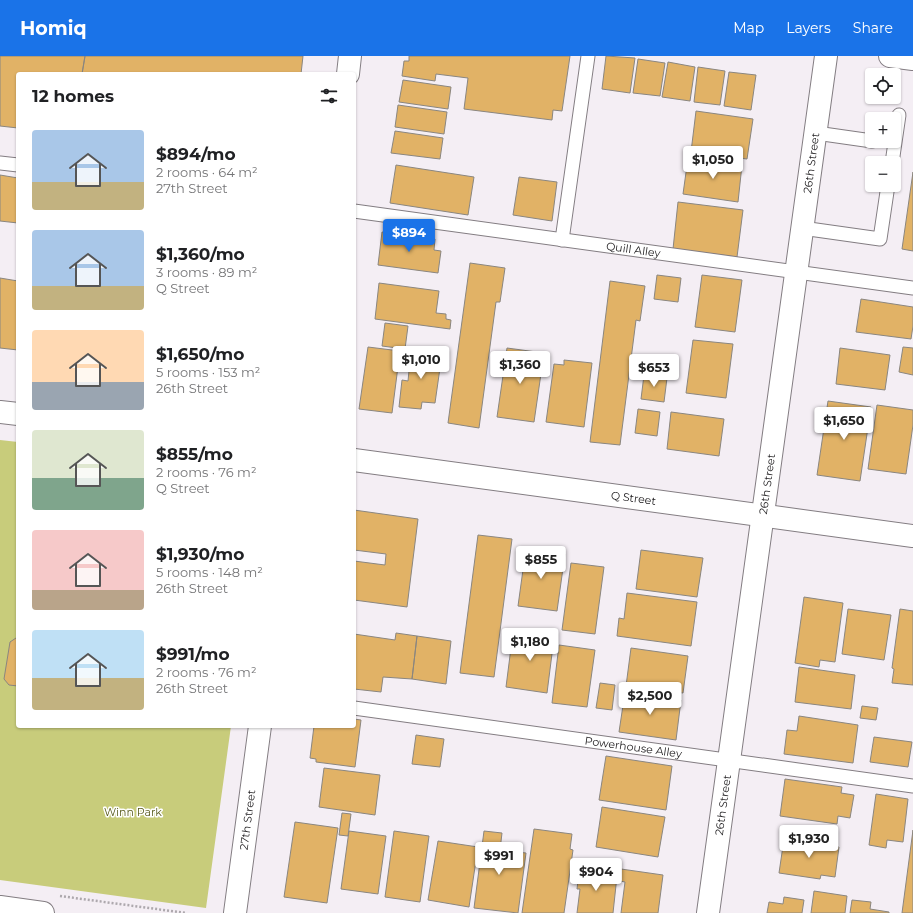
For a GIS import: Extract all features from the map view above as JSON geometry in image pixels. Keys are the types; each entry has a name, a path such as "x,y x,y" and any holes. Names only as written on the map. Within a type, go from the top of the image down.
{"street":[{"path":"348,72 350,56"},
{"name":"26th Street","path":"708,913 826,56"},
{"path":"890,56 913,59"},
{"path":"0,412 16,414"},
{"name":"Q Street","path":"356,460 913,536"},
{"name":"27th Street","path":"235,913 260,728"},
{"path":"0,907 49,904"}],"lane":[{"path":"562,240 588,56"},
{"path":"816,133 865,139"},
{"path":"0,163 16,165"},
{"path":"802,228 880,239 887,192"},
{"name":"Quill Alley","path":"356,211 913,288"},
{"name":"Powerhouse Alley","path":"356,708 913,786"}],"path":[{"path":"49,904 186,913"}],"green space":[{"name":"Winn Park","path":"0,440 16,442 16,728 231,728 206,908 0,880"}],"building":[{"path":"0,56 85,56 82,72 16,72 16,128 0,126"},
{"path":"85,56 303,56 301,72 82,72"},
{"path":"409,56 570,56 562,111 553,110 552,120 464,109 468,78 436,74 435,81 402,76 404,61 409,61"},
{"path":"606,56 635,58 630,93 602,89"},
{"path":"638,59 665,63 660,96 633,93"},
{"path":"668,62 695,67 690,101 662,97"},
{"path":"698,67 725,71 720,105 694,102"},
{"path":"729,72 756,75 751,110 724,106"},
{"path":"403,80 451,87 448,109 399,102"},
{"path":"398,105 447,112 444,134 395,127"},
{"path":"696,111 753,119 747,159 691,152"},
{"path":"395,131 443,138 440,159 391,153"},
{"path":"688,158 742,165 738,202 683,194"},
{"path":"396,165 474,177 468,215 390,203"},
{"path":"913,172 913,251 902,249"},
{"path":"0,175 16,178 16,223 0,221"},
{"path":"519,177 557,182 552,221 513,215"},
{"path":"678,202 743,210 737,257 673,249"},
{"path":"382,232 435,239 434,250 441,251 438,273 378,265"},
{"path":"470,263 505,268 500,302 496,302 479,428 448,423"},
{"path":"657,275 681,278 678,302 654,299"},
{"path":"702,275 742,280 735,332 695,327"},
{"path":"0,278 16,281 16,350 0,348"},
{"path":"610,281 645,286 640,321 636,320 620,445 590,442"},
{"path":"379,283 439,291 436,313 446,314 446,319 451,320 450,329 375,319"},
{"path":"861,299 913,307 911,339 856,332"},
{"path":"385,323 408,326 405,349 382,346"},
{"path":"693,340 733,344 726,398 686,393"},
{"path":"368,347 400,351 392,413 359,409"},
{"path":"903,347 913,348 913,375 899,372"},
{"path":"507,348 544,353 534,422 497,417"},
{"path":"840,348 890,355 885,390 836,384"},
{"path":"411,350 442,354 435,403 422,402 421,409 399,407 402,380 408,381"},
{"path":"564,360 592,363 584,427 546,422 554,364 564,365"},
{"path":"644,375 667,378 664,402 641,399"},
{"path":"828,401 871,407 860,481 817,475"},
{"path":"877,405 913,410 913,425 906,474 868,469"},
{"path":"638,409 660,412 657,436 635,433"},
{"path":"671,412 724,419 719,456 667,449"},
{"path":"356,510 418,519 407,607 356,600 356,561 385,565 386,554 356,550"},
{"path":"478,535 512,539 494,677 460,673"},
{"path":"526,548 565,554 557,611 518,606"},
{"path":"641,550 703,558 697,597 636,589"},
{"path":"571,563 604,567 595,634 562,630"},
{"path":"627,593 697,602 691,646 617,636 619,618 624,619"},
{"path":"804,597 843,603 835,662 820,660 819,667 795,663"},
{"path":"848,609 891,615 884,660 842,654"},
{"path":"900,609 913,611 913,685 892,683 894,669 892,668"},
{"path":"513,632 554,638 547,693 506,687"},
{"path":"396,633 417,636 412,679 383,677 381,692 356,689 356,634 395,640"},
{"path":"417,636 451,641 446,684 412,679"},
{"path":"16,638 16,686 9,685 4,679 10,642"},
{"path":"559,645 595,650 587,707 552,703"},
{"path":"631,648 688,656 683,693 626,686"},
{"path":"799,667 855,675 851,709 795,702"},
{"path":"600,683 615,685 612,710 596,708"},
{"path":"625,692 681,700 676,740 619,732"},
{"path":"862,706 878,708 876,720 860,718"},
{"path":"799,716 858,725 853,763 784,754 787,730 797,731"},
{"path":"356,719 361,720 355,767 316,762 316,759 310,758 314,728 356,728"},
{"path":"416,735 444,739 440,767 412,764"},
{"path":"874,737 912,742 908,767 870,762"},
{"path":"606,756 672,766 666,810 599,800"},
{"path":"324,768 380,775 375,815 319,807"},
{"path":"785,779 842,787 841,793 854,795 850,818 838,816 837,824 780,816"},
{"path":"876,794 908,799 903,842 887,840 886,848 869,845"},
{"path":"602,807 665,817 658,857 596,847"},
{"path":"342,813 351,814 348,836 339,835"},
{"path":"295,822 338,828 327,903 284,897"},
{"path":"534,829 572,834 570,849 573,850 564,913 522,913"},
{"path":"913,830 913,913 902,913"},
{"path":"349,831 386,836 378,894 341,889"},
{"path":"394,831 429,836 420,902 385,897"},
{"path":"484,831 502,833 500,850 526,853 518,913 474,908"},
{"path":"784,839 839,847 835,877 821,875 820,879 779,873"},
{"path":"438,841 478,847 469,907 428,900"},
{"path":"589,869 608,871 608,874 617,876 613,913 577,913 580,889 577,889 579,871 589,872"},
{"path":"621,869 663,875 658,913 621,913 625,882 620,881"},
{"path":"814,891 847,896 845,913 811,913"},
{"path":"784,897 804,900 802,913 767,913 769,902 783,904"},
{"path":"852,900 871,902 870,909 889,913 850,913"}]}
